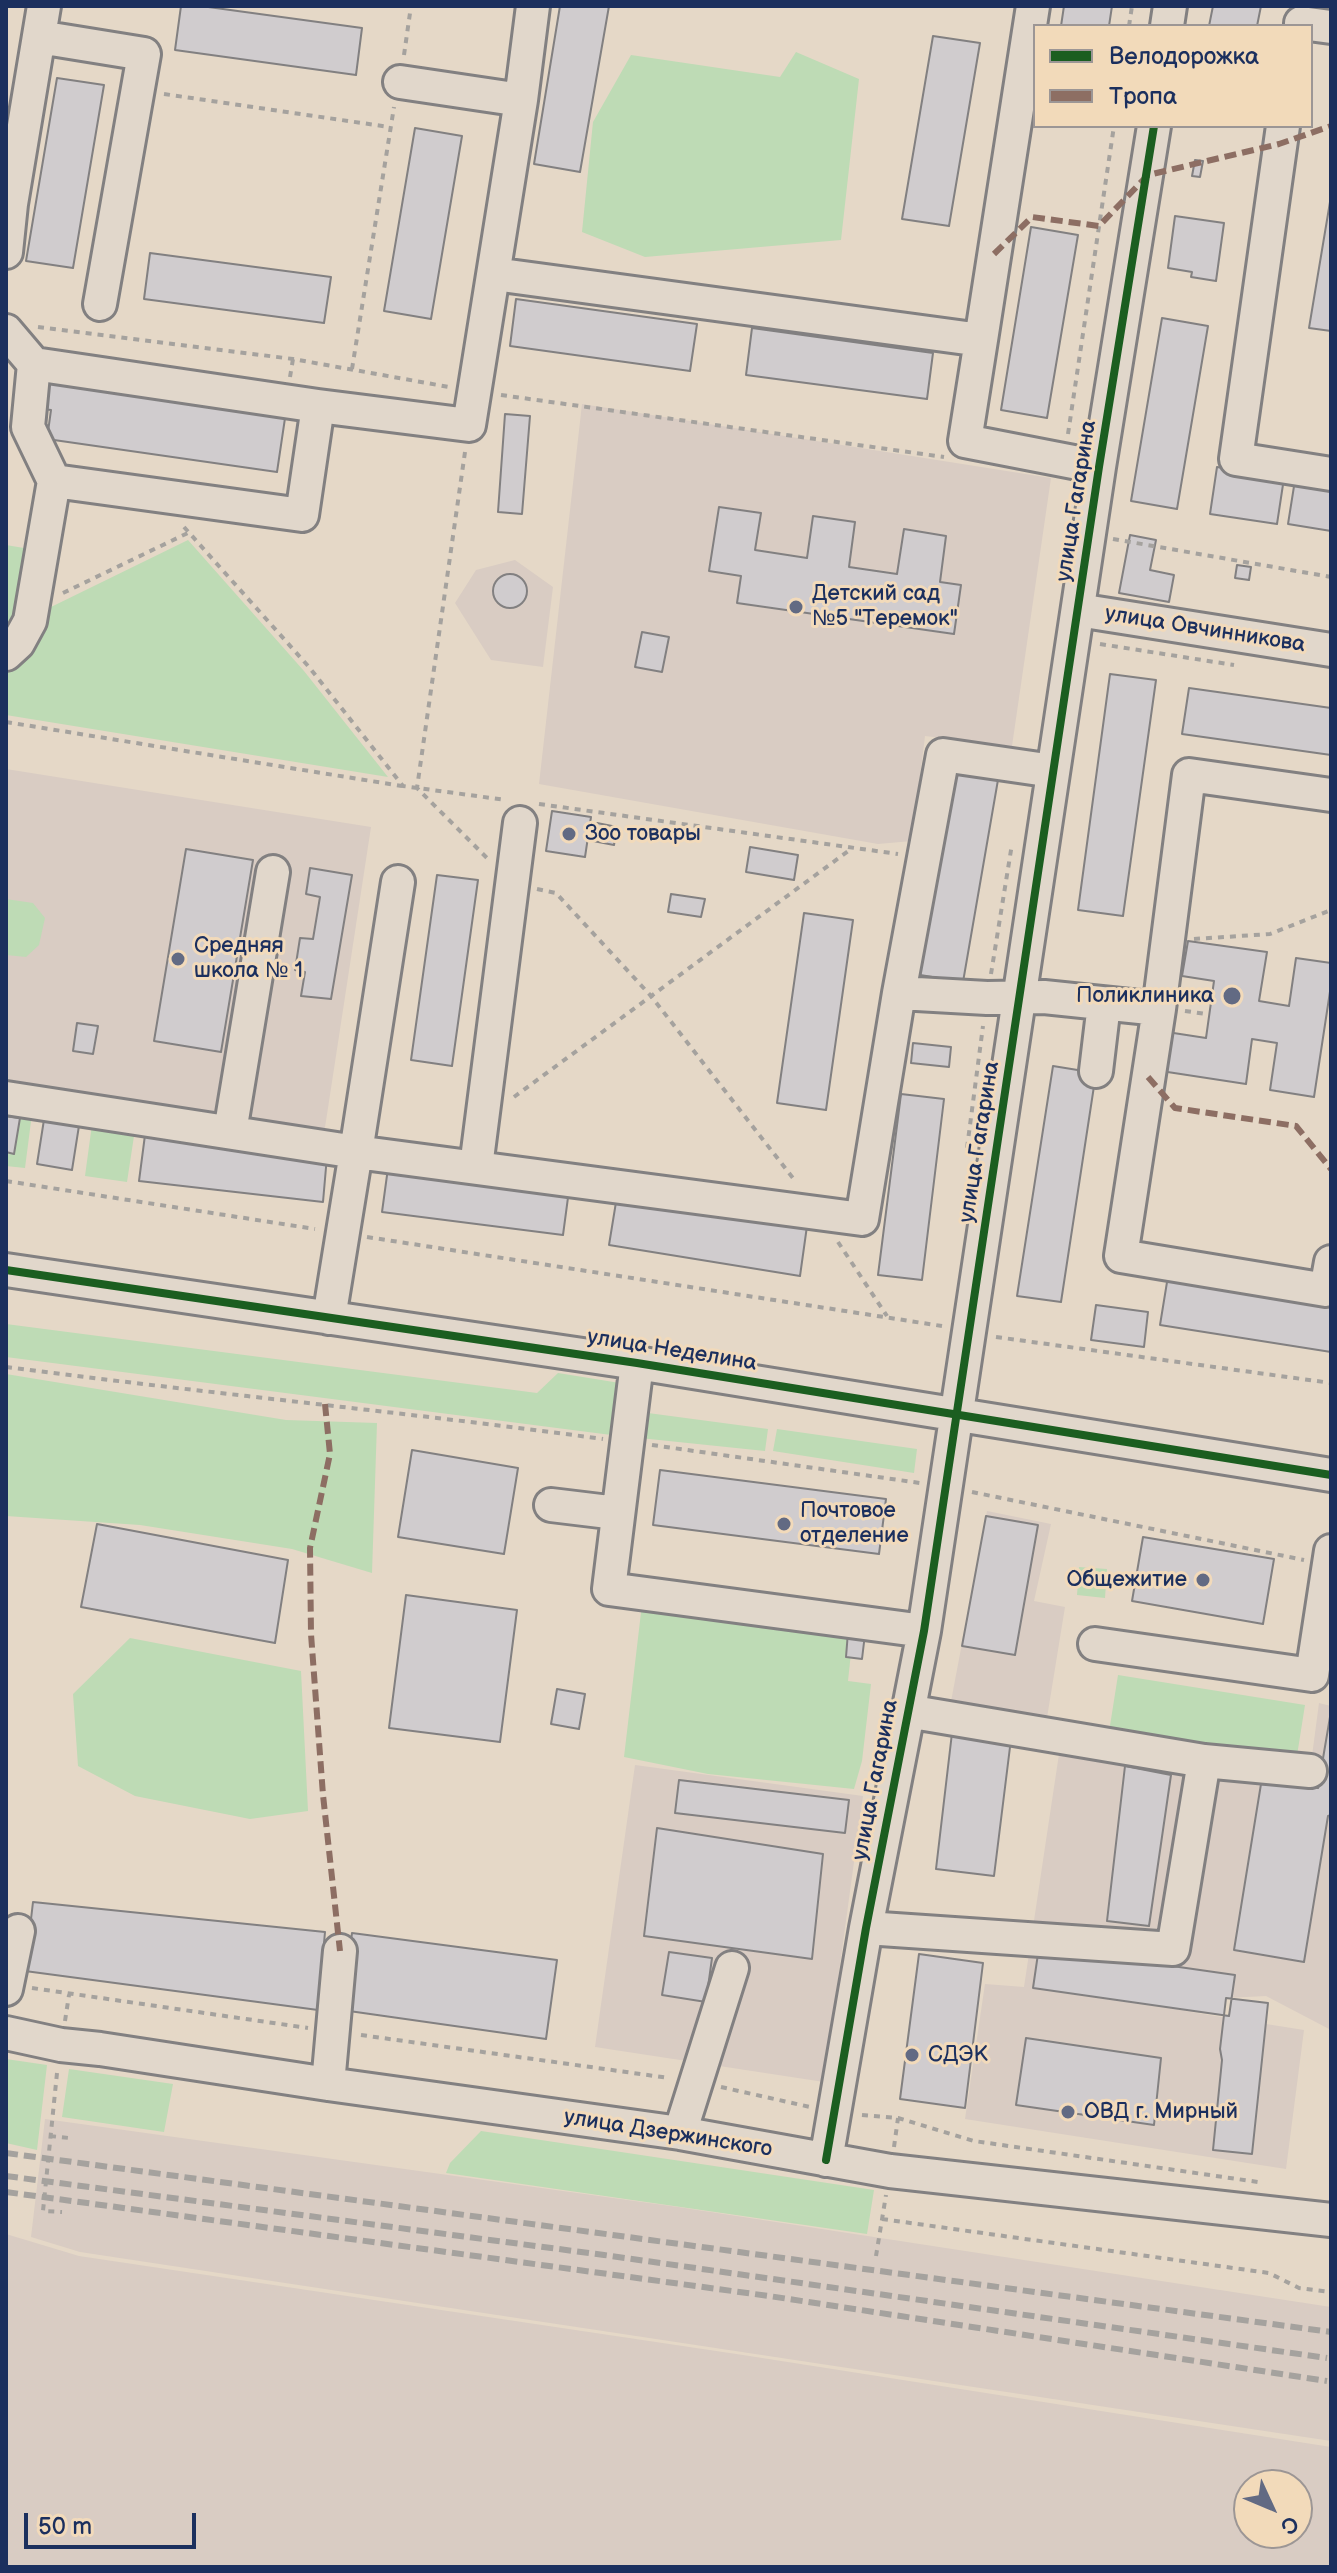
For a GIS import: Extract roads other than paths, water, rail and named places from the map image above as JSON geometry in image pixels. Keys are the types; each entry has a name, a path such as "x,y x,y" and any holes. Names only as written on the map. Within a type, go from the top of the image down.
{"street":[{"path":"6,252 9,203 44,6"},
{"path":"34,364 469,425 533,6"},
{"path":"1033,6 965,441 1099,467"},
{"path":"39,37 144,54 100,304"},
{"path":"400,82 521,100"},
{"name":"улица Гагарина","path":"826,2160 866,1928 924,1631 1099,467 1154,128"},
{"path":"1283,128 1236,459 1331,474"},
{"path":"494,274 981,340"},
{"path":"6,654 18,643 34,607 54,481 28,427 34,364 21,329"},
{"path":"54,481 302,515 318,406"},
{"name":"улица Овчинникова","path":"1078,610 1331,650"},
{"path":"6,1098 356,1152 862,1219 899,993 943,755 1053,771"},
{"path":"1331,795 1189,775 1159,1009 1121,1256 1326,1290 1331,1262"},
{"path":"476,1167 513,884 519,809"},
{"path":"230,1132 273,872"},
{"path":"329,1318 398,882"},
{"path":"899,993 1019,999 1044,997 1159,1009"},
{"path":"1096,1071 1104,1004"},
{"name":"улица Неделина","path":"6,1270 637,1363 1331,1475"},
{"path":"637,1363 609,1589 924,1631"},
{"path":"551,1505 617,1513"},
{"path":"1095,1644 1312,1675 1330,1558"},
{"path":"907,1711 1204,1761 1310,1771"},
{"path":"866,1928 1173,1949 1204,1761"},
{"path":"6,1986 18,1931"},
{"path":"328,2084 340,1951"},
{"path":"680,2133 732,1968"},
{"name":"улица Дзержинского","path":"6,2033 61,2045 680,2133 890,2171 1331,2220"}],"railway":[{"path":"6,2153 1331,2332"},
{"path":"6,2176 604,2255 1327,2358"},
{"path":"6,2192 769,2296 1327,2381"}],"place":[{"name":"Детский сад №5 \"Теремок\"","path":"796,607"},
{"name":"Зоо товары","path":"569,834"},
{"name":"Средняя школа № 1","path":"178,959"},
{"name":"Поликлиника","path":"1232,996"},
{"name":"Почтовое отделение","path":"784,1524"},
{"name":"Общежитие","path":"1203,1580"},
{"name":"СДЭК","path":"912,2055"},
{"name":"ОВД г. Мирный","path":"1068,2112"}]}
